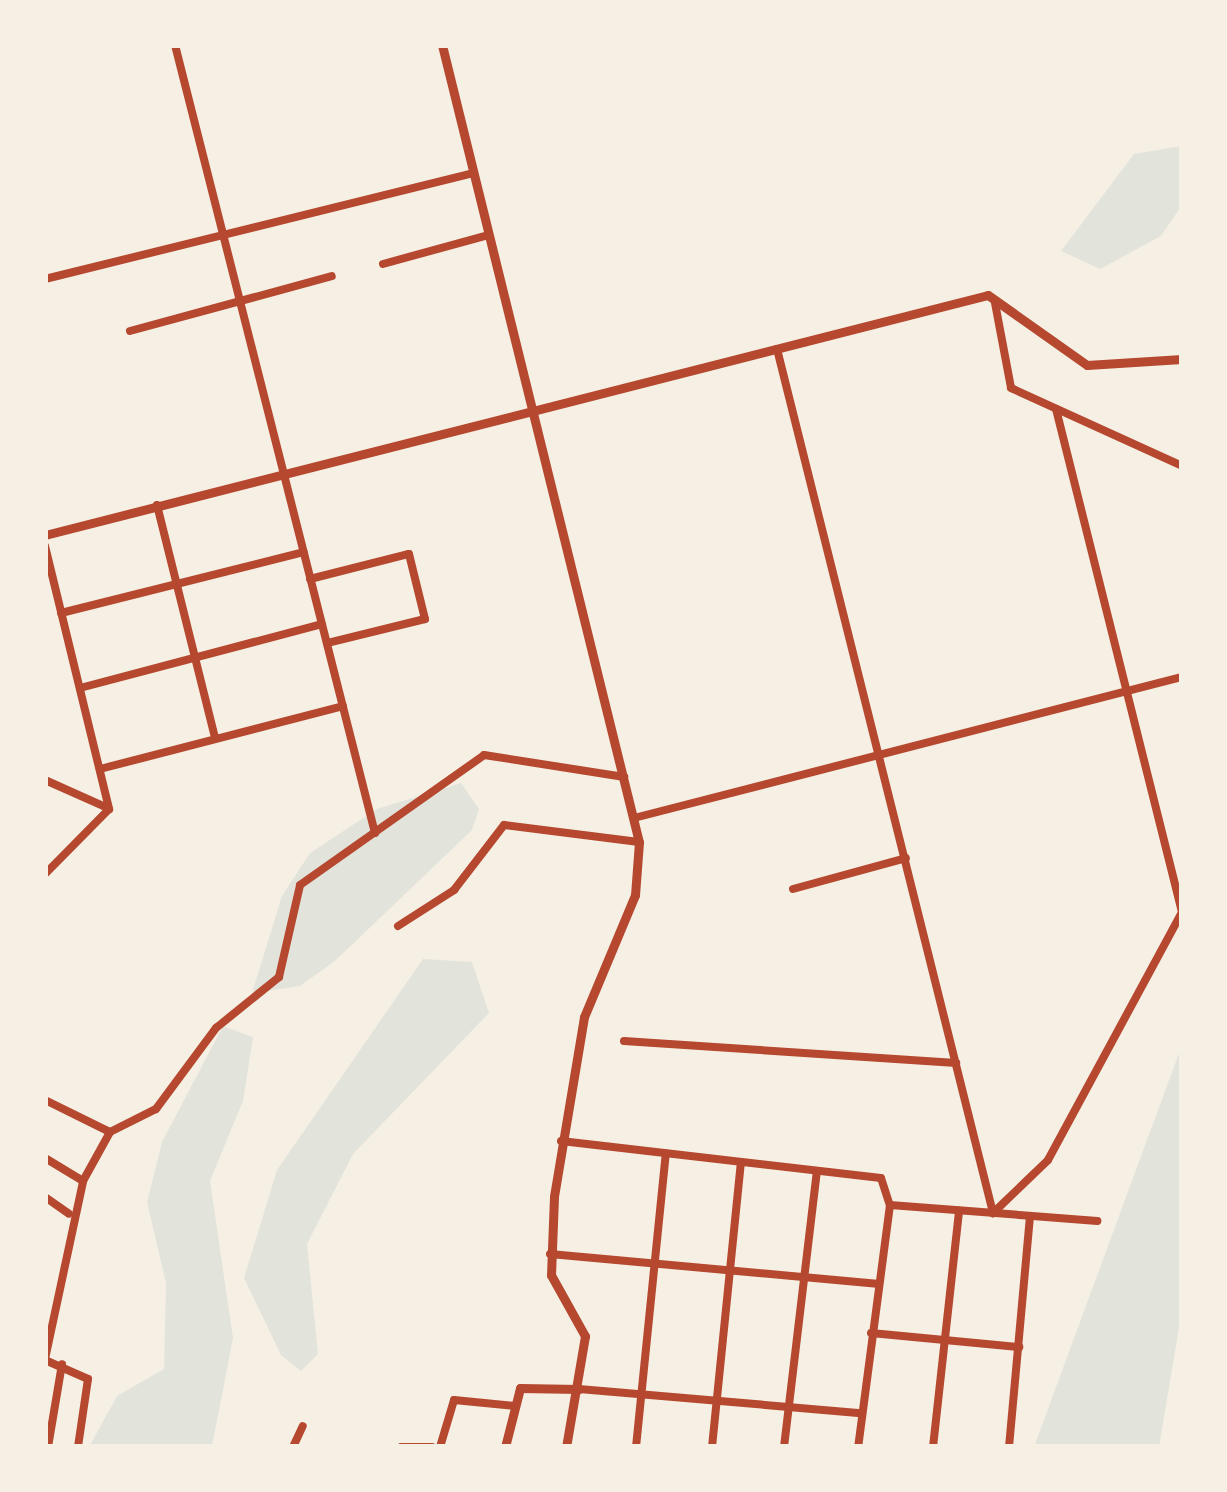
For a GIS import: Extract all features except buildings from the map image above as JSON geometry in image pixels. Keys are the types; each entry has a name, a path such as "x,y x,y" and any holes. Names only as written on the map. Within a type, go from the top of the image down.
{"street":[{"path":"175,45 375,833"},
{"path":"442,45 639,842 641,874 598,964 561,1141 550,1254 585,1336 566,1447"},
{"path":"45,279 472,172"},
{"path":"383,264 488,236"},
{"path":"130,331 332,276"},
{"path":"45,535 972,298 995,303 1087,365 1182,359"},
{"path":"995,303 1011,388 1182,466"},
{"path":"776,349 993,1213"},
{"path":"993,1213 1048,1160 1182,912 1056,409"},
{"path":"157,505 215,738"},
{"path":"45,546 109,809"},
{"path":"62,613 303,552"},
{"path":"310,579 409,554 425,619 327,643"},
{"path":"80,688 322,624"},
{"path":"634,818 1182,677"},
{"path":"100,769 343,706"},
{"path":"78,1447 88,1379 45,1359 69,1214 110,1132 156,1109 216,1028 279,976 300,885 484,755 624,777"},
{"path":"45,780 109,809"},
{"path":"45,874 109,809"},
{"path":"398,926 454,890 504,825 639,842"},
{"path":"793,889 906,858"},
{"path":"624,1041 956,1063"},
{"path":"45,1100 110,1132"},
{"path":"561,1141 881,1178 890,1205 858,1447"},
{"path":"636,1447 666,1154"},
{"path":"45,1158 83,1181"},
{"path":"712,1447 741,1163"},
{"path":"784,1447 817,1171"},
{"path":"45,1197 69,1214"},
{"path":"890,1205 1097,1221"},
{"path":"933,1447 958,1210"},
{"path":"1009,1447 1030,1217"},
{"path":"550,1254 877,1284"},
{"path":"871,1333 1018,1347"},
{"path":"47,1447 62,1364"},
{"path":"505,1447 520,1388 861,1413"},
{"path":"401,1447 436,1447 454,1400 515,1406"},
{"path":"292,1447 303,1426"}],"shaded area":[{"path":"1182,146 1182,205 1161,236 1100,269 1061,251 1134,154"},
{"path":"461,783 479,809 472,830 335,961 300,986 252,993 282,896 310,853 377,809"},
{"path":"423,959 472,962 489,1013 353,1154 307,1244 318,1354 301,1371 281,1355 244,1278 277,1170"},
{"path":"223,1026 253,1037 243,1101 210,1181 233,1338 212,1446 89,1447 117,1396 164,1369 166,1283 147,1202 162,1142"},
{"path":"1182,1045 1182,1310 1159,1447 1034,1447"}]}
